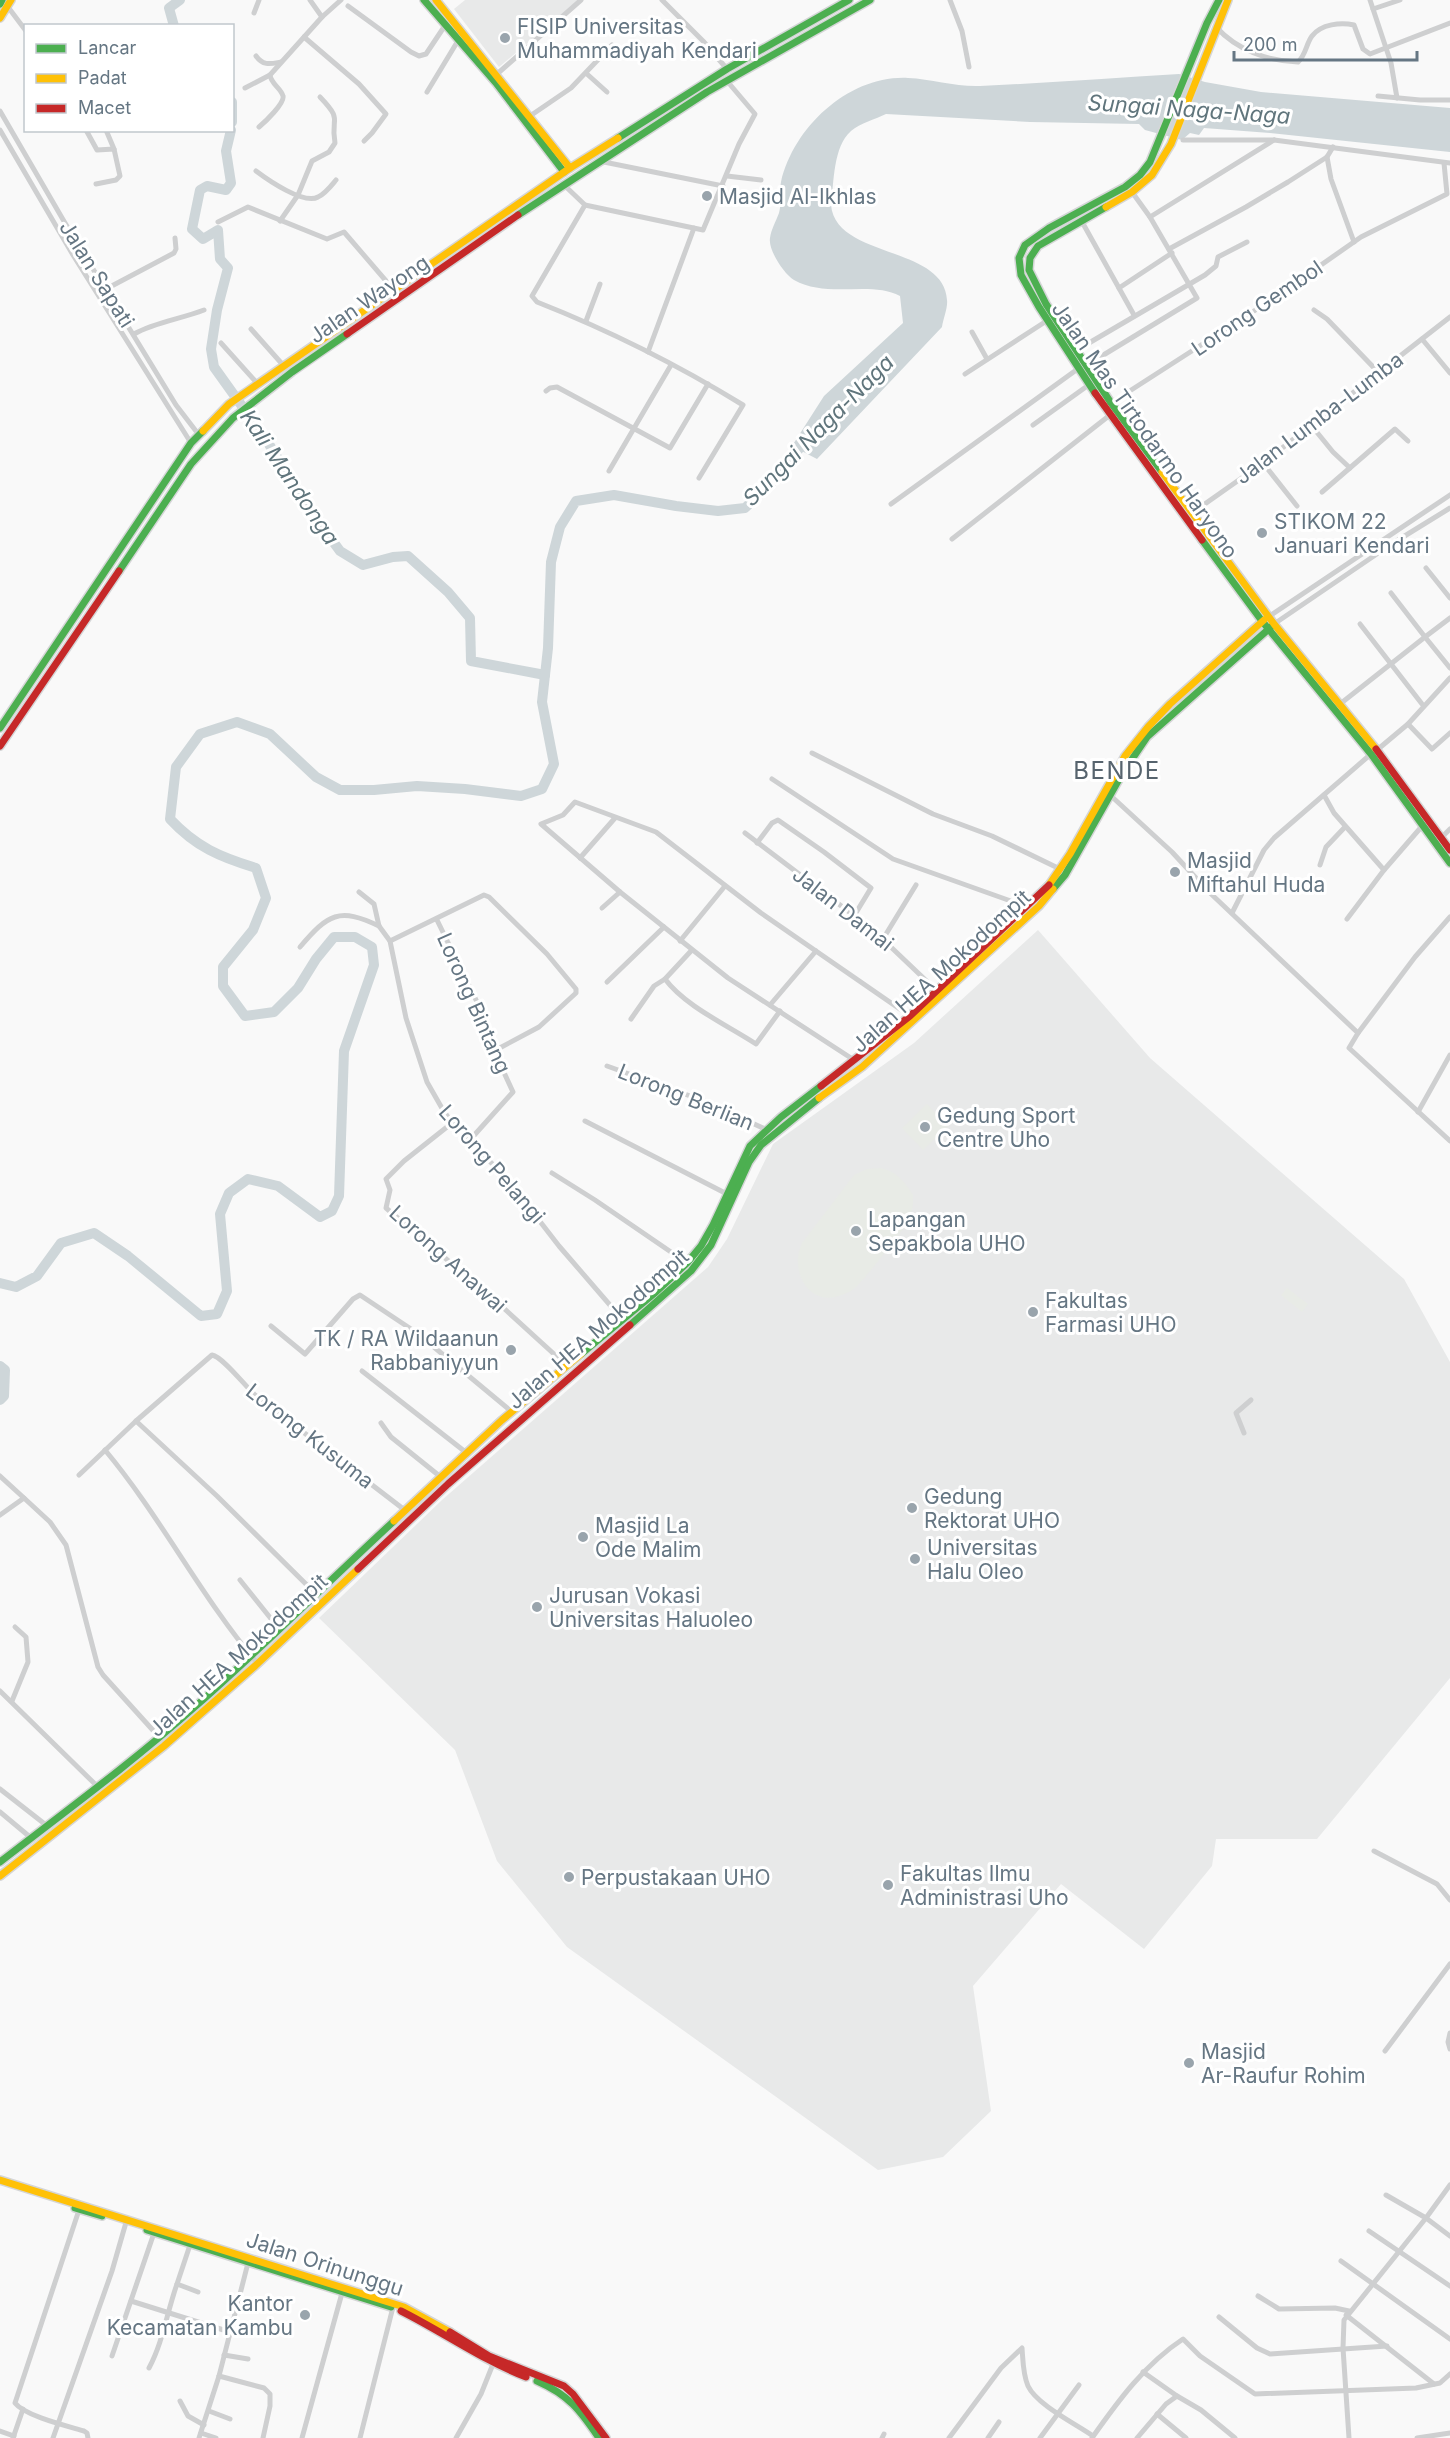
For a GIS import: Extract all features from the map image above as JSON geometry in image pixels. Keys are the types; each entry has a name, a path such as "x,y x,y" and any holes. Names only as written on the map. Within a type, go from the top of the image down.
{"main road":[{"path":"424,0 566,168"},
{"path":"436,0 530,116 566,168"},
{"name":"Jalan Wayong","path":"0,728 191,443 229,404 566,168 727,69 849,0"},
{"name":"Jalan Wayong","path":"0,746 191,464 238,413 320,352 563,184 727,81 870,0"},
{"name":"Jalan Mas Tirtodarmo Haryono","path":"1189,515 1110,415 1108,405 1090,384 1077,350 1046,304 1028,264 1035,248 1119,191 1140,175 1150,162 1219,0"},
{"name":"Jalan Mas Tirtodarmo Haryono","path":"1228,0 1171,144 1152,175 1132,192 1033,239 1025,245 1019,258 1021,275 1048,320 1271,626"},
{"path":"0,18 5,2"},
{"path":"456,246 462,255"},
{"name":"Jalan HEA Mokodompit","path":"0,1876 143,1762 258,1664 383,1544 537,1404 673,1288 705,1256 735,1197 749,1162 769,1136 863,1066 1001,936 1046,889 1060,869 1125,756 1265,619"},
{"path":"1271,626 1340,704 1366,742"},
{"path":"1271,626 1374,752 1450,850"},
{"name":"Jalan HEA Mokodompit","path":"0,1862 137,1756 252,1656 512,1412 687,1263 701,1246 713,1225 747,1151 765,1129 910,1016 936,990 1039,906 1065,875 1134,753 1162,718 1271,626"},
{"path":"21,697 29,702"},
{"path":"1374,752 1450,863"},
{"path":"854,1060 863,1066"},
{"path":"727,1194 735,1197"},
{"path":"636,1308 641,1315"},
{"path":"531,1397 537,1404"},
{"path":"377,1537 383,1544"},
{"path":"137,1756 143,1762"},
{"path":"88,1793 95,1801"},
{"name":"Jalan Orinunggu","path":"0,2182 404,2307 426,2317 489,2356 564,2386 573,2394 606,2438"},
{"name":"Jalan Orinunggu","path":"13,2186 80,2210 126,2222 190,2245 249,2260 342,2293 393,2307 431,2326 494,2364 565,2394 574,2402 599,2438"}],"street":[{"path":"254,13 259,0"},
{"path":"310,0 322,17"},
{"path":"245,88 270,75 322,17 341,0"},
{"path":"497,74 581,0"},
{"path":"662,0 727,69"},
{"path":"950,0 961,25 969,67"},
{"path":"1370,0 1387,49 1397,98"},
{"path":"1373,9 1400,0"},
{"path":"5,2 24,28"},
{"path":"348,6 419,56 426,54 446,24"},
{"path":"1216,26 1226,38 1254,54 1298,62 1313,34 1342,22 1356,27 1363,49 1368,54 1387,49 1450,23"},
{"path":"304,37 358,84 386,114 364,141"},
{"path":"427,92 459,39"},
{"path":"530,116 562,95 587,74 612,45"},
{"path":"256,57 268,64 282,61"},
{"path":"587,74 607,92"},
{"path":"259,127 283,100 283,96 270,75"},
{"path":"563,184 585,205 702,230 723,186 739,144 755,114 727,81"},
{"path":"1378,96 1450,100"},
{"path":"280,221 298,195 312,161 329,152 335,143 334,112 320,97"},
{"name":"Jalan Sapati","path":"0,111 181,412 199,435"},
{"name":"Jalan Sapati","path":"0,130 73,255 191,443"},
{"path":"87,132 97,150 114,149"},
{"path":"96,184 120,178 114,149 107,132"},
{"path":"1183,140 1274,140 1447,163"},
{"path":"1150,217 1274,140"},
{"path":"1119,288 1170,251 1327,157 1333,147"},
{"path":"1327,157 1331,179 1354,242"},
{"path":"599,161 723,186"},
{"name":"Lorong Gembol","path":"1108,405 1183,358 1354,242 1447,194 1447,163"},
{"path":"256,171 277,186 298,195 316,199 336,180"},
{"path":"727,176 761,180"},
{"path":"891,504 1083,366 1196,300 1196,295 1150,217 1132,192"},
{"path":"585,205 532,296 537,302 586,321 648,352 708,384 743,406 699,478"},
{"path":"218,222 248,207 329,240 345,232 393,289"},
{"path":"1079,217 1134,315"},
{"path":"648,352 694,228"},
{"path":"106,289 117,281 174,253 175,238"},
{"path":"1077,350 1189,284 1216,266 1218,257 1246,242"},
{"path":"73,255 82,250"},
{"path":"586,321 600,284"},
{"path":"134,334 145,328 181,319 204,310"},
{"path":"1314,310 1379,372"},
{"name":"Jalan Lumba-Lumba","path":"1189,515 1263,463 1450,317"},
{"path":"964,374 1048,320"},
{"path":"251,328 283,365"},
{"path":"972,332 987,359"},
{"path":"1422,339 1450,373"},
{"path":"221,343 257,383"},
{"path":"609,471 671,365"},
{"path":"546,391 557,387 670,448 708,384"},
{"path":"1033,425 1090,384"},
{"path":"952,539 1110,415"},
{"path":"1311,425 1333,452 1350,468"},
{"path":"1322,492 1395,429 1408,441"},
{"path":"1263,463 1297,506"},
{"path":"1265,619 1450,495"},
{"path":"1271,626 1390,544 1450,508"},
{"path":"1426,568 1450,598"},
{"path":"1391,593 1450,668"},
{"path":"1340,704 1450,618"},
{"path":"1360,624 1422,704"},
{"path":"1232,913 1271,842 1408,724 1450,678"},
{"path":"1408,724 1432,749 1450,733"},
{"path":"812,753 933,814 992,836 1060,869"},
{"path":"772,779 885,855 1026,908"},
{"path":"1110,795 1167,847 1232,913 1358,1033"},
{"path":"1324,795 1345,827 1384,870"},
{"path":"854,1060 728,978 691,951 541,824 562,815 575,802 656,832 725,886 910,1016"},
{"path":"580,858 615,818"},
{"path":"757,843 778,820 824,852 871,888 868,897 854,916"},
{"path":"1347,919 1384,870 1423,825"},
{"path":"1320,865 1326,847 1345,827"},
{"path":"1441,838 1450,829"},
{"name":"Jalan Damai","path":"745,833 883,939 936,990"},
{"path":"883,939 916,885"},
{"path":"680,941 725,886"},
{"name":"Lorong Pelangi","path":"359,892 374,903 379,926 390,941 404,1011 417,1053 427,1082 452,1123 504,1175 559,1246 622,1319"},
{"path":"602,908 620,892"},
{"path":"390,941 484,895 489,897 547,954 576,989 576,993 538,1027 494,1051"},
{"path":"300,947 316,928 336,916 357,916 379,926"},
{"path":"1450,917 1416,957 1350,1046 1350,1051 1450,1141"},
{"name":"Lorong Bintang","path":"437,920 478,1005 494,1051 513,1092 469,1141"},
{"path":"607,982 664,927"},
{"path":"631,1019 654,986 665,979 691,951"},
{"path":"770,1005 816,951"},
{"path":"665,979 675,990 708,1014 756,1044 780,1011"},
{"path":"1418,1112 1450,1055"},
{"name":"Lorong Berlian","path":"607,1066 704,1101 765,1129"},
{"path":"585,1122 727,1194"},
{"name":"Lorong Anawai","path":"452,1123 404,1161 386,1179 390,1190 386,1208 490,1296 566,1365"},
{"path":"552,1173 687,1263"},
{"path":"271,1326 302,1353 306,1353 353,1299 360,1295 417,1333 512,1412"},
{"name":"Lorong Kusuma","path":"136,1421 208,1357 218,1356 255,1395 406,1511"},
{"path":"362,1371 468,1454"},
{"path":"1244,1433 1236,1413 1251,1400"},
{"path":"79,1475 136,1421 217,1496 317,1595"},
{"path":"381,1423 391,1437 442,1478"},
{"path":"105,1450 187,1564 227,1626 258,1664"},
{"path":"0,1476 50,1522 66,1545 98,1666 103,1675 159,1737"},
{"path":"0,1515 24,1498"},
{"path":"240,1580 280,1630"},
{"path":"12,1701 28,1662 26,1637 15,1627"},
{"path":"0,1691 98,1786"},
{"path":"0,1789 46,1825"},
{"path":"0,1812 30,1837"},
{"path":"1374,1851 1437,1884 1450,1900"},
{"path":"1385,2051 1450,1964"},
{"path":"1450,2033 1448,2039 1450,2049"},
{"path":"1349,2438 1342,2348 1343,2327 1348,2313 1450,2185"},
{"path":"1386,2195 1426,2218 1450,2236"},
{"path":"80,2210 15,2403 23,2409 84,2431 88,2438"},
{"path":"53,2438 126,2222"},
{"path":"1369,2230 1450,2286"},
{"path":"112,2356 154,2233"},
{"path":"149,2368 162,2340 167,2313 190,2245"},
{"path":"216,2438 200,2435 219,2376 249,2260"},
{"path":"1341,2261 1450,2339"},
{"path":"177,2284 198,2292"},
{"path":"302,2438 342,2293"},
{"path":"1258,2296 1279,2309 1335,2308 1348,2313 1435,2385"},
{"path":"131,2301 230,2332"},
{"path":"360,2438 393,2307"},
{"path":"1219,2317 1265,2353 1387,2346"},
{"path":"949,2438 1000,2368 1022,2348 1029,2388 1058,2413 1093,2437 1143,2372 1183,2338 1200,2356 1255,2394 1416,2388 1435,2385 1450,2374"},
{"path":"224,2355 248,2359"},
{"path":"456,2438 481,2394 494,2364"},
{"path":"1143,2372 1202,2410 1235,2438"},
{"path":"219,2376 264,2388 270,2394 270,2406 263,2438"},
{"path":"1040,2438 1079,2385"},
{"path":"1137,2438 1157,2414 1177,2396"},
{"path":"180,2401 188,2416 204,2425"},
{"path":"0,2431 14,2437 23,2409"},
{"path":"209,2411 230,2419"},
{"path":"1157,2414 1184,2437"},
{"path":"988,2438 999,2422"},
{"path":"1417,2438 1445,2435"}],"shaded area":[{"name":"FISIP Universitas Muhammadiyah Kendari","path":"465,0 579,0 499,67 454,9"},
{"name":"Universitas Halu Oleo","path":"1038,930 1150,1058 1404,1279 1450,1362 1450,1678 1317,1839 1216,1839 1212,1866 1144,1949 1061,1884 973,1986 991,2111 943,2157 878,2170 567,1947 497,1861 455,1750 319,1618 442,1500 708,1267 727,1239 773,1144 914,1043"},
{"name":"Gedung Sport Centre Uho","path":"927,1104 948,1126 923,1150 902,1128"},
{"name":"Lapangan Sepakbola UHO","path":"881,1168 900,1178 913,1195 910,1218 867,1275 854,1288 839,1296 828,1298 818,1296 810,1291 800,1274 798,1264 802,1243 854,1175 867,1169"},
{"path":"1287,1288 1308,1304 1302,1312 1281,1295"}],"water":[{"path":"1179,74 1205,82 1261,92 1450,108 1450,152 1204,128 1199,135 1190,133 1182,140 1145,130 1139,124 1030,122 886,114 863,123 845,138 838,155 831,205 837,222 851,235 928,270 941,282 947,300 946,310 942,327 817,459 792,446 824,396 903,323 900,296 876,289 835,289 807,285 794,280 786,273 772,249 771,235 779,213 781,182 788,161 798,142 828,108 846,95 866,85 886,79 908,78 980,86"}],"waterway":[{"path":"173,24 169,8 180,0"},
{"name":"Kali Mandonga","path":"231,132 226,151 231,183 226,190 207,186 200,190 192,229 203,239 218,230 220,259 228,268 217,310 211,349 214,367 267,441 309,509 340,551 363,565 393,557 408,556 448,592 470,618 471,661 545,675"},
{"name":"Sungai Naga-Naga","path":"0,1283 16,1287 37,1276 61,1243 94,1233 128,1256 201,1316 217,1314 227,1291 220,1214 229,1193 248,1179 278,1186 320,1217 332,1211 339,1196 344,1051 374,965 372,947 355,937 334,937 316,959 298,988 274,1012 245,1016 223,986 223,967 253,930 266,898 256,868 209,850 189,837 170,819 176,767 200,734 237,722 270,734 316,777 340,790 417,786 521,796 542,789 554,764 542,702 548,648 551,562 560,527 576,501 614,495 718,511 745,508 771,483 807,439"},
{"name":"Sungai Naga-Naga","path":"0,1366 5,1370 4,1396 0,1400"}],"traffic: fast":[{"path":"0,4 2,0"},
{"path":"424,0 496,83 564,172"},
{"path":"618,138 727,69 849,0"},
{"path":"518,215 707,92 870,0"},
{"path":"1095,393 1039,307 1021,275 1019,258 1025,245 1049,228 1125,187 1140,175 1150,162 1207,23 1219,0"},
{"path":"1106,207 1038,246 1030,258 1029,270 1046,304 1111,403 1162,472"},
{"path":"119,571 191,464 233,418 292,372 347,334"},
{"path":"0,728 191,443 203,431"},
{"path":"1202,540 1262,621 1371,754 1450,863"},
{"path":"1053,889 1065,875 1122,774 1147,737 1272,626"},
{"path":"581,1354 656,1292 687,1263 701,1246 713,1225 750,1146 781,1117 821,1086"},
{"path":"630,1325 691,1271 711,1245 749,1162 761,1145 819,1098"},
{"path":"0,1862 173,1726 247,1660 394,1521"},
{"path":"75,2208 102,2216"},
{"path":"147,2230 391,2307"},
{"path":"537,2381 558,2392 573,2404 599,2438"}],"traffic: slow":[{"path":"0,18 11,0"},
{"path":"436,0 570,168"},
{"path":"1106,207 1132,192 1152,175 1171,144 1228,0"},
{"path":"203,431 229,404 570,168 618,138"},
{"path":"1162,472 1274,624 1376,749"},
{"path":"1049,885 1070,854 1125,756 1148,727 1170,704 1264,620"},
{"path":"819,1098 862,1067 1039,906 1053,889"},
{"path":"394,1521 502,1420 581,1354"},
{"path":"0,1876 164,1746 255,1666 358,1569"},
{"path":"0,2180 404,2307 450,2332"}],"traffic: jam":[{"path":"347,334 518,215"},
{"path":"1095,393 1202,540"},
{"path":"0,746 119,571"},
{"path":"1376,749 1450,850"},
{"path":"821,1086 910,1016 1049,885"},
{"path":"358,1569 448,1484 630,1325"},
{"path":"401,2311 526,2377"},
{"path":"450,2332 489,2356 564,2386 573,2394 606,2438"}],"place":[{"name":"FISIP Universitas Muhammadiyah Kendari","path":"505,38"},
{"name":"Masjid Al-Ikhlas","path":"707,196"},
{"name":"STIKOM 22 Januari Kendari","path":"1262,533"},
{"name":"Masjid Miftahul Huda","path":"1175,872"},
{"name":"Gedung Sport Centre Uho","path":"925,1127"},
{"name":"Lapangan Sepakbola UHO","path":"856,1231"},
{"name":"Fakultas Farmasi UHO","path":"1033,1312"},
{"name":"TK / RA Wildaanun Rabbaniyyun","path":"511,1350"},
{"name":"Gedung Rektorat UHO","path":"912,1508"},
{"name":"Masjid La Ode Malim","path":"583,1537"},
{"name":"Universitas Halu Oleo","path":"915,1559"},
{"name":"Jurusan Vokasi Universitas Haluoleo","path":"537,1607"},
{"name":"Perpustakaan UHO","path":"569,1877"},
{"name":"Fakultas Ilmu Administrasi Uho","path":"888,1885"},
{"name":"Masjid Ar-Raufur Rohim","path":"1189,2063"},
{"name":"Kantor Kecamatan Kambu","path":"305,2315"}],"district":[{"name":"BENDE","path":"1117,770"}]}
